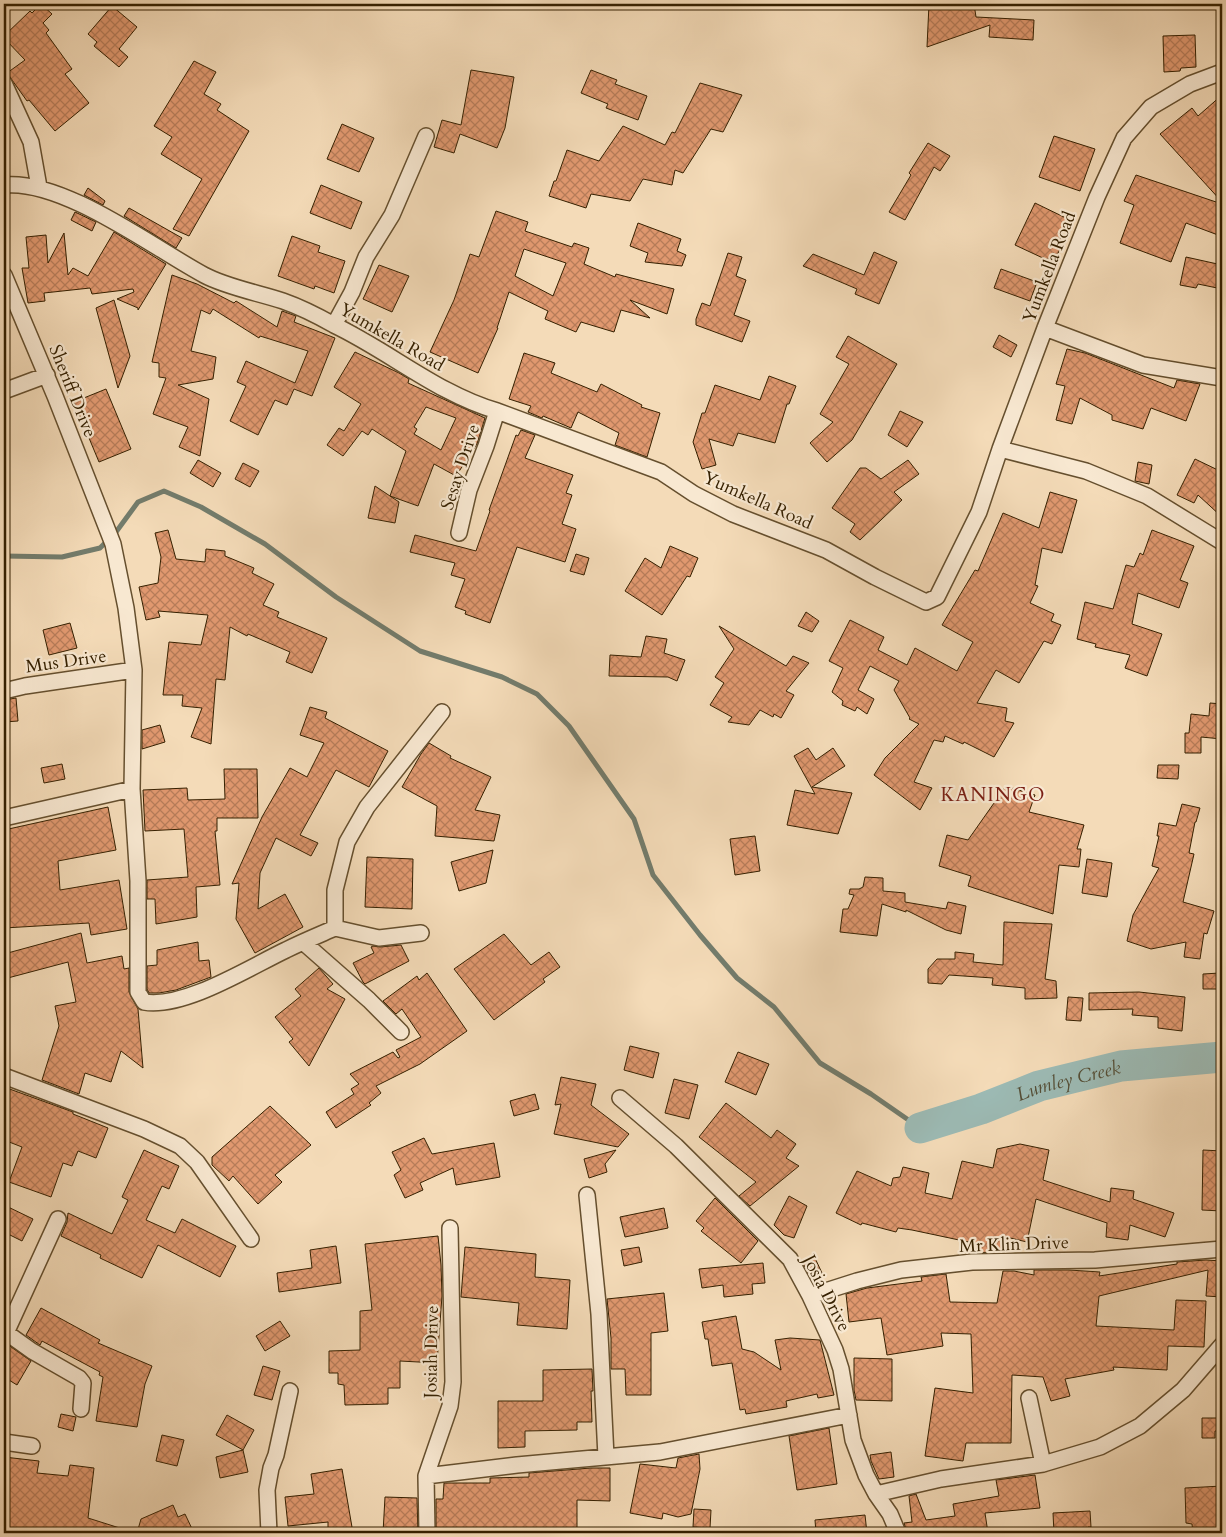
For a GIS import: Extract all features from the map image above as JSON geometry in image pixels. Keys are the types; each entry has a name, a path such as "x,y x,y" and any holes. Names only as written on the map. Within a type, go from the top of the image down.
{"street":[{"name":"Yumkella Road","path":"4,185 15,184 39,187 62,195 112,221 206,277 285,302 334,325 475,405 661,472 694,494 733,514 826,550 926,602 937,596 980,512 1000,449 1045,328 1097,197 1124,138 1151,107 1190,84 1222,72"},
{"path":"4,83 31,142 39,187"},
{"path":"334,325 352,292 366,256 392,215 426,136"},
{"name":"Sheriff Drive","path":"4,275 113,544 126,608 134,670"},
{"path":"1045,328 1143,365 1222,378"},
{"path":"4,391 46,375"},
{"name":"Sesay Drive","path":"459,533 469,490 497,412"},
{"path":"1000,449 1086,471 1147,496 1222,542"},
{"path":"134,670 132,790 138,881 138,992 144,1002 174,1001 224,982 335,928 379,938 421,933"},
{"name":"Mus Drive","path":"4,691 134,670"},
{"path":"335,928 335,890 347,842 367,807 442,712"},
{"path":"4,818 132,790"},
{"path":"303,942 402,1032"},
{"path":"4,1076 144,1129 180,1146 196,1162 252,1239"},
{"name":"Josia Drive","path":"620,1098 676,1146 790,1259 810,1296 835,1350 841,1368 854,1440 866,1475 890,1514 898,1533"},
{"path":"587,1195 599,1314 606,1457"},
{"path":"58,1219 5,1332 32,1351 79,1378 82,1383 81,1409"},
{"name":"Josiah Drive","path":"427,1533 426,1476 450,1406 453,1382 450,1228"},
{"name":"Mr Klin Drive","path":"810,1296 857,1281 901,1270 972,1262 1095,1260 1222,1249"},
{"path":"876,1494 941,1479 1043,1464 1100,1447 1140,1426 1182,1390 1222,1345"},
{"path":"270,1533 267,1490 290,1391"},
{"path":"1029,1398 1043,1464"},
{"path":"426,1476 517,1464 660,1452 849,1415"},
{"path":"4,1442 32,1446"}],"building":[{"path":"41,4 52,14 43,23 49,30 46,33 72,69 65,74 89,103 55,131 29,100 27,101 7,73 25,60 4,36 30,11 32,13"},
{"path":"929,4 974,4 976,17 1034,20 1033,40 989,37 990,25 927,47"},
{"path":"112,6 137,27 119,49 128,57 119,67 94,46 97,42 88,34"},
{"path":"1195,35 1196,67 1164,72 1163,36"},
{"path":"194,61 216,72 204,94 221,104 217,110 249,131 189,236 173,229 202,179 161,154 172,137 154,126"},
{"path":"471,70 514,77 505,128 497,148 460,134 454,153 434,147 442,120 461,125"},
{"path":"591,70 617,80 615,84 647,96 638,120 606,108 608,104 581,93"},
{"path":"700,83 742,95 723,132 711,129 683,173 675,170 672,185 643,179 630,201 591,194 586,208 549,196 567,150 599,161 623,126 665,145 672,132 675,133"},
{"path":"1222,95 1222,202 1160,134 1192,108 1198,116"},
{"path":"342,124 374,138 359,172 327,159"},
{"path":"1054,136 1095,149 1080,191 1039,177"},
{"path":"928,143 950,156 940,171 934,167 905,220 889,212 911,175 909,173"},
{"path":"1136,175 1222,204 1222,227 1218,235 1186,223 1171,262 1120,243 1134,205 1124,201"},
{"path":"321,185 362,202 351,229 310,213"},
{"path":"88,188 105,201 103,205 84,195"},
{"path":"1035,203 1068,219 1059,237 1064,242 1057,255 1053,253 1050,259 1045,259 1015,245"},
{"path":"129,208 182,238 176,248 124,216"},
{"path":"496,211 528,222 525,231 572,247 574,243 589,248 584,264 615,277 616,274 674,289 667,314 630,300 650,318 621,310 614,332 581,322 576,332 545,319 548,311 509,292 498,328 478,373 430,352 454,300 470,254 479,257","holes":["524,249 566,263 553,296 515,276"]},
{"path":"75,212 96,222 92,231 71,220"},
{"path":"638,223 681,239 677,251 686,255 682,266 645,262 648,253 630,246"},
{"path":"114,232 166,264 138,310 138,308 117,299 134,292 133,289 92,294 90,288 44,293 45,301 28,303 22,268 29,268 26,237 46,235 48,263 64,233 68,275 73,268 88,276"},
{"path":"292,236 320,246 318,252 345,261 334,293 315,286 314,289 278,276"},
{"path":"874,252 897,262 879,304 855,294 857,289 803,266 813,254 864,275"},
{"path":"728,253 742,257 736,276 746,280 734,315 750,321 742,342 696,325 696,319 702,303 710,306"},
{"path":"1186,257 1222,265 1222,289 1198,284 1196,288 1180,285"},
{"path":"379,265 409,276 392,312 363,299"},
{"path":"1001,269 1037,282 1030,301 994,288"},
{"path":"172,275 197,284 234,303 236,301 277,327 282,311 296,316 294,322 335,338 312,396 294,389 287,405 275,400 258,435 230,421 246,386 237,382 246,361 295,383 308,351 260,336 259,338 213,309 210,314 201,310 191,351 216,357 213,379 178,385 209,399 200,456 179,447 188,427 153,414 166,378 159,377 159,363 152,362"},
{"path":"114,300 130,356 118,388 96,308"},
{"path":"999,335 1017,345 1011,357 993,347"},
{"path":"848,336 897,364 852,440 827,462 810,443 833,422 820,414 849,364 836,357"},
{"path":"1067,349 1085,353 1174,388 1177,380 1200,384 1186,421 1151,408 1143,429 1112,420 1112,415 1080,398 1072,424 1056,420 1065,386 1056,384"},
{"path":"355,352 399,373 409,379 408,383 485,418 477,444 456,476 434,464 418,506 390,496 406,451 372,429 368,435 362,431 343,456 327,445 339,428 344,431 361,404 334,387","holes":["426,407 456,418 441,450 414,434 417,429 414,427"]},
{"path":"524,353 555,363 551,373 597,392 601,384 642,405 641,407 660,413 647,457 615,445 619,433 578,412 571,428 528,412 531,406 509,399"},
{"path":"769,376 796,386 789,404 787,404 775,443 738,433 733,446 709,439 716,465 702,469 693,442 702,413 705,413 715,385 760,400"},
{"path":"106,389 131,449 99,462 74,402"},
{"path":"900,411 923,422 907,447 888,435"},
{"path":"521,430 535,435 525,458 573,475 566,493 572,495 562,524 576,529 565,562 517,547 490,623 465,614 466,611 455,607 465,579 451,575 455,563 410,552 415,535 476,551 516,435 518,436"},
{"path":"1195,459 1222,472 1222,517 1198,495 1194,503 1177,495"},
{"path":"198,460 221,473 213,487 190,473"},
{"path":"908,460 919,474 894,492 902,500 860,540 850,532 855,524 832,508 860,468 866,468 881,479"},
{"path":"1138,462 1152,465 1149,484 1135,481"},
{"path":"243,463 259,471 250,487 235,479"},
{"path":"375,486 399,502 395,523 368,518"},
{"path":"1050,492 1077,500 1062,553 1042,548 1035,585 1038,586 1030,603 1054,614 1051,621 1061,625 1052,644 1044,641 1019,683 996,670 977,703 1007,708 1005,721 1014,723 994,757 964,742 963,744 945,736 943,742 934,740 914,782 932,788 920,810 874,775 885,758 919,724 909,719 894,690 899,681 870,666 858,690 874,699 867,714 857,707 855,711 842,705 843,701 832,692 843,668 829,661 850,620 884,637 878,650 907,665 915,648 957,671 973,642 942,625 975,570 978,571 1003,513 1039,528"},
{"path":"168,530 176,559 205,562 206,549 225,551 225,556 254,568 252,573 274,584 263,605 279,612 277,617 327,638 312,673 286,662 290,652 248,634 247,636 230,627 225,680 216,679 211,744 191,737 202,708 182,706 183,695 163,695 169,642 201,645 208,615 158,611 160,617 146,620 139,587 158,583 161,557 155,533"},
{"path":"1152,530 1194,546 1180,580 1188,583 1179,608 1138,593 1132,624 1162,634 1147,676 1125,668 1130,655 1095,647 1096,644 1077,639 1085,602 1113,609 1126,565 1134,567 1140,553 1143,555"},
{"path":"670,546 698,558 690,577 687,576 662,615 625,591 645,558 661,568"},
{"path":"576,554 589,558 584,575 570,571"},
{"path":"806,612 819,621 812,632 798,626"},
{"path":"70,623 77,648 49,655 43,630"},
{"path":"719,626 786,666 793,656 809,663 786,691 794,695 781,718 774,714 773,717 760,710 749,725 728,722 732,717 710,705 724,683 715,677 734,649"},
{"path":"646,636 667,639 664,653 685,660 677,681 668,677 609,676 610,655 641,657"},
{"path":"16,698 18,721 4,722 4,700"},
{"path":"1210,703 1222,704 1222,739 1201,737 1201,753 1185,753 1185,733 1189,733 1191,714 1209,716"},
{"path":"310,707 327,712 325,718 388,751 369,787 336,770 300,835 318,843 311,856 276,838 260,873 258,909 285,894 303,927 255,953 236,919 239,883 232,884 262,817 290,768 307,777 324,743 300,735"},
{"path":"160,725 165,742 142,749 142,730"},
{"path":"429,743 451,756 450,758 491,777 475,810 500,815 494,841 435,836 437,806 402,787"},
{"path":"808,748 816,760 833,748 845,766 812,787 852,793 838,834 787,825 795,790 815,794 794,756"},
{"path":"62,764 65,779 44,783 41,768"},
{"path":"1158,765 1179,765 1178,779 1157,778"},
{"path":"224,769 257,769 258,818 217,818 217,831 215,831 220,885 196,887 197,917 156,924 155,899 147,899 147,880 188,877 184,829 145,831 143,790 187,788 188,800 225,799"},
{"path":"1006,786 1035,795 1029,812 1084,825 1077,849 1081,849 1079,867 1059,865 1053,914 968,886 971,876 939,866 947,835 968,840"},
{"path":"1182,804 1200,808 1195,822 1189,853 1194,854 1183,902 1214,911 1207,934 1204,933 1200,959 1184,957 1186,942 1151,949 1127,941 1133,915 1159,868 1152,866 1159,836 1157,836 1159,823 1176,826"},
{"path":"108,807 116,850 58,861 60,890 119,880 127,929 91,935 89,923 4,928 4,830"},
{"path":"755,836 760,871 735,875 730,839"},
{"path":"493,850 486,883 459,891 451,862"},
{"path":"367,857 413,859 412,909 365,907"},
{"path":"1087,859 1112,863 1107,897 1082,893"},
{"path":"865,877 883,878 883,891 905,893 905,902 946,909 948,902 966,906 961,934 946,930 906,910 906,912 882,904 877,936 840,932 843,909 848,909 854,895 849,894 850,889 863,887"},
{"path":"1004,922 1052,924 1045,979 1056,981 1057,998 1025,999 1025,988 992,985 993,978 949,975 942,984 928,983 928,969 937,959 955,959 955,952 974,954 973,962 1003,965"},
{"path":"81,933 87,963 122,956 124,969 129,968 129,992 138,1009 143,1068 121,1051 111,1082 85,1073 79,1094 42,1080 59,1026 55,1006 76,1002 68,962 4,979 4,954"},
{"path":"504,934 531,965 549,952 560,967 543,979 545,982 494,1020 454,969"},
{"path":"198,942 199,961 209,960 211,977 176,990 149,993 147,989 147,966 157,965 157,950"},
{"path":"401,945 409,961 365,984 353,963 374,953 371,947 373,946"},
{"path":"319,968 333,984 327,989 345,999 309,1066 289,1042 293,1039 275,1017 301,996 295,989"},
{"path":"427,973 467,1031 420,1064 376,1086 381,1093 369,1103 371,1105 336,1128 326,1112 354,1094 351,1089 359,1084 350,1074 393,1052 398,1058 400,1057 396,1050 421,1037 402,1009 396,1014 383,1001 417,976 419,980"},
{"path":"1220,973 1220,989 1203,989 1203,974"},
{"path":"1139,992 1185,997 1182,1031 1158,1028 1158,1017 1132,1015 1133,1009 1089,1010 1089,993"},
{"path":"1068,997 1083,998 1081,1021 1066,1020"},
{"path":"630,1046 659,1053 653,1078 624,1070"},
{"path":"738,1052 769,1064 756,1095 725,1082"},
{"path":"561,1077 596,1084 591,1105 629,1134 618,1147 554,1134 561,1104 555,1105"},
{"path":"674,1079 698,1085 689,1119 665,1113"},
{"path":"4,1087 73,1112 73,1114 108,1128 96,1158 78,1151 72,1166 63,1163 51,1197 9,1182 22,1147 4,1140"},
{"path":"535,1094 539,1109 514,1116 510,1101"},
{"path":"726,1103 771,1138 777,1130 796,1144 786,1158 799,1166 750,1206 739,1196 756,1182 699,1137"},
{"path":"270,1106 311,1145 275,1175 282,1182 258,1204 233,1176 229,1181 212,1165 212,1157"},
{"path":"424,1138 432,1154 494,1143 500,1177 456,1185 453,1168 420,1183 423,1190 405,1198 394,1175 401,1170 392,1152"},
{"path":"1020,1144 1049,1150 1043,1180 1110,1202 1111,1188 1134,1191 1133,1199 1174,1213 1165,1237 1130,1225 1128,1240 1106,1237 1107,1223 1036,1199 1027,1242 1006,1237 1004,1251 976,1253 978,1244 912,1230 898,1228 896,1232 862,1223 861,1225 836,1213 857,1171 891,1186 893,1178 900,1177 903,1167 929,1173 925,1193 952,1199 962,1161 993,1168 997,1149"},
{"path":"144,1150 179,1166 169,1189 162,1186 146,1220 175,1233 182,1219 236,1246 220,1277 158,1245 142,1278 100,1258 101,1255 61,1236 67,1222 68,1213 112,1234 128,1200 122,1197"},
{"path":"616,1150 605,1164 607,1172 589,1178 584,1159"},
{"path":"1203,1150 1222,1151 1222,1211 1202,1210"},
{"path":"789,1196 807,1206 794,1238 784,1235 774,1225"},
{"path":"715,1198 758,1241 741,1263 701,1231 704,1228 696,1221"},
{"path":"4,1205 33,1219 22,1241 4,1232"},
{"path":"664,1208 668,1228 625,1237 620,1217"},
{"path":"438,1236 442,1296 437,1363 400,1361 400,1388 388,1388 388,1404 345,1405 344,1385 338,1384 338,1373 329,1373 329,1351 360,1350 360,1311 372,1310 365,1244"},
{"path":"336,1246 341,1283 279,1292 277,1273 312,1268 310,1250"},
{"path":"465,1247 536,1254 535,1277 570,1280 567,1329 517,1325 519,1303 461,1297"},
{"path":"639,1247 642,1262 624,1266 621,1250"},
{"path":"814,1256 822,1273 811,1278 802,1262"},
{"path":"1222,1261 1222,1297 1206,1296 1208,1270 1099,1296 1096,1326 1174,1330 1176,1300 1206,1301 1204,1347 1168,1346 1167,1370 1113,1367 1114,1370 1065,1379 1070,1396 1051,1401 1043,1377 1012,1375 1011,1443 966,1443 963,1461 925,1456 935,1388 973,1393 971,1334 941,1333 943,1346 887,1355 881,1318 849,1322 846,1294 867,1288 922,1281 921,1277 946,1274 950,1302 997,1303 1003,1271 1034,1275 1034,1270 1069,1270 1100,1272 1099,1276 1177,1264 1177,1262"},
{"path":"763,1263 765,1283 752,1284 753,1294 724,1297 723,1285 702,1288 699,1269"},
{"path":"664,1293 668,1331 651,1333 651,1395 626,1395 625,1369 611,1369 611,1338 607,1299"},
{"path":"41,1308 100,1340 98,1343 152,1366 145,1384 137,1427 96,1421 103,1377 99,1375 100,1372 42,1341 40,1345 26,1335"},
{"path":"736,1316 742,1349 754,1352 781,1370 775,1340 790,1338 820,1340 834,1395 818,1398 817,1394 786,1401 787,1407 746,1414 745,1409 740,1410 732,1363 712,1366 708,1339 705,1339 702,1322"},
{"path":"280,1321 290,1336 265,1351 256,1336"},
{"path":"4,1342 31,1361 17,1385 4,1377"},
{"path":"854,1358 892,1359 892,1401 856,1400 854,1390"},
{"path":"263,1366 280,1371 272,1400 254,1395"},
{"path":"592,1369 592,1422 577,1422 577,1430 525,1431 525,1447 498,1448 498,1401 543,1401 543,1370"},
{"path":"61,1414 76,1417 73,1431 58,1427"},
{"path":"227,1415 254,1430 243,1450 216,1435"},
{"path":"1202,1418 1222,1418 1222,1431 1215,1431 1215,1438 1202,1438"},
{"path":"829,1428 837,1484 797,1490 789,1436"},
{"path":"162,1435 184,1440 177,1466 156,1461"},
{"path":"243,1450 248,1472 220,1478 216,1457"},
{"path":"891,1452 894,1477 879,1479 870,1455"},
{"path":"699,1454 700,1469 691,1514 678,1517 663,1513 662,1519 630,1513 640,1464 676,1468 678,1458"},
{"path":"4,1457 39,1461 37,1473 68,1476 70,1465 94,1468 88,1518 126,1530 126,1533 4,1532"},
{"path":"610,1468 610,1501 577,1500 577,1533 436,1533 436,1499 443,1499 444,1483 490,1483 490,1478 529,1477 529,1473"},
{"path":"342,1469 353,1533 328,1533 328,1522 288,1526 285,1497 314,1494 311,1474"},
{"path":"1035,1475 1040,1508 985,1513 988,1533 907,1533 904,1523 912,1522 909,1496 916,1494 926,1520 955,1516 953,1504 999,1496 996,1480"},
{"path":"1222,1486 1222,1533 1193,1533 1192,1524 1186,1523 1185,1488"},
{"path":"385,1497 417,1498 418,1533 383,1533"},
{"path":"173,1505 178,1517 185,1514 194,1533 137,1533 141,1519"},
{"path":"694,1509 711,1510 710,1528 693,1527"},
{"path":"1090,1511 1091,1527 1088,1527 1088,1532 1054,1533 1053,1513"},
{"path":"865,1515 867,1533 816,1533 815,1520"}],"waterway":[{"path":"4,556 62,557 100,548 116,532 138,502 164,491 201,507 265,544 336,597 420,651 502,677 537,694 569,726 634,819 653,875 737,978 774,1007 820,1063 871,1094 920,1128"},
{"name":"Lumley Creek","path":"920,1128 981,1109 1039,1086 1121,1066 1222,1057"}],"district":[{"name":"KANINGO","path":"993,794"}]}
